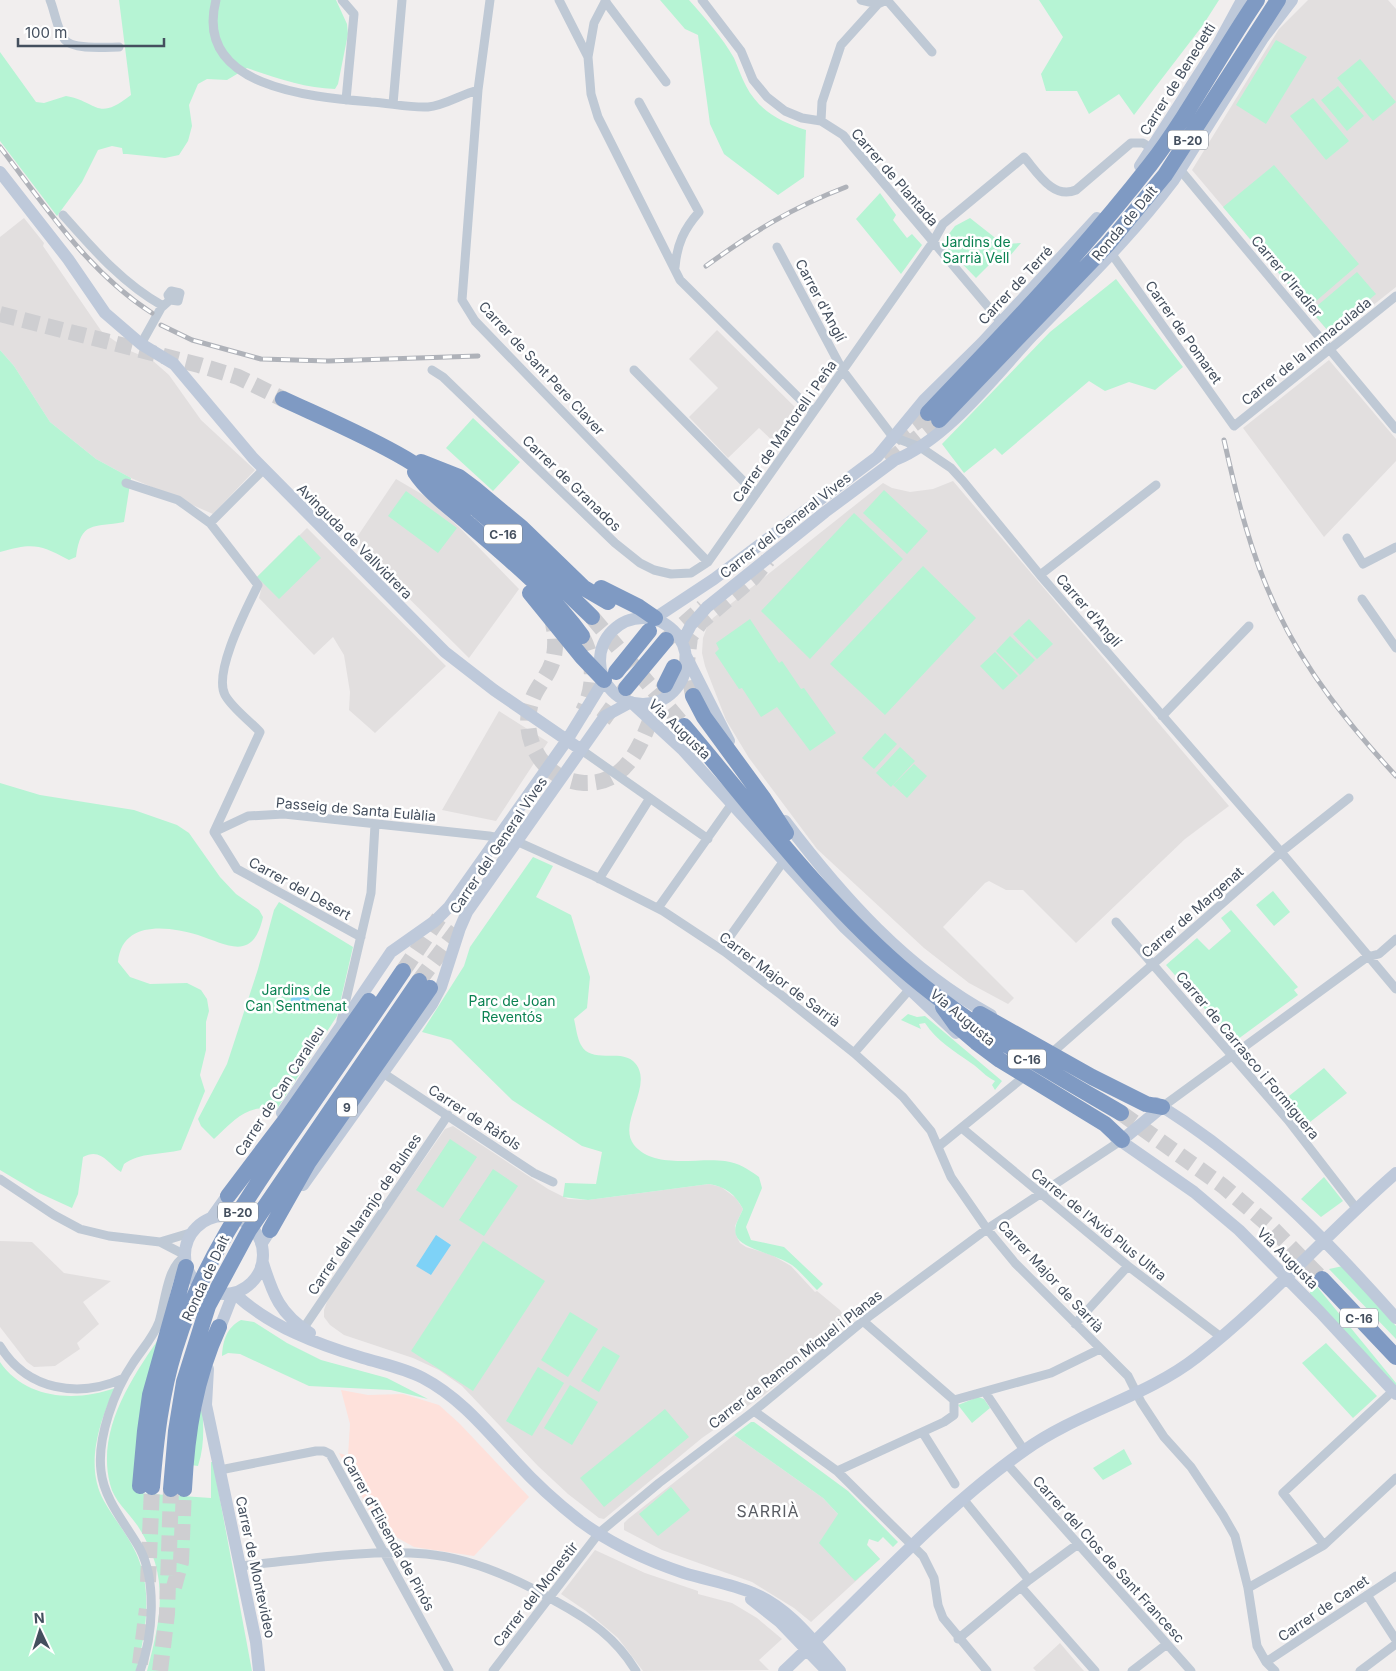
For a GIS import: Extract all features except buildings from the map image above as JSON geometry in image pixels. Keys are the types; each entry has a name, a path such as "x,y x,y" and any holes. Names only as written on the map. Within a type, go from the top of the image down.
{"highway":[{"name":"Ronda de Dalt","path":"1252,1 1181,122 1150,165 933,416 1108,244 1165,175 1278,0"},
{"name":"C-16","path":"283,399 352,430 406,459 452,490 504,534 592,617"},
{"path":"406,459 420,478 571,620 582,636"},
{"path":"406,459 426,462 459,477 522,528 584,588 608,602"},
{"path":"458,514 500,563 528,590 582,657 610,676 652,625 595,584 548,542 522,528"},
{"path":"540,590 549,608"},
{"path":"629,695 674,641"},
{"path":"665,685 680,662"},
{"path":"693,696 704,717 764,799 800,862"},
{"name":"C-16","path":"684,726 800,862 878,947 938,998 1028,1059 1120,1113"},
{"name":"Ronda de Dalt","path":"187,1264 150,1395 143,1449 146,1486 168,1374 186,1316 208,1264 257,1183 399,968 228,1196"},
{"name":"Ronda de Dalt","path":"222,1321 207,1352 194,1394 186,1448 177,1489 176,1431 184,1382 195,1342 212,1298 249,1230 424,984"},
{"name":"9","path":"263,1236 424,984"},
{"path":"938,998 953,1002 980,1015 1034,1046 1146,1104 1162,1107"},
{"path":"938,998 956,1025 976,1042 1000,1060 1106,1124 1122,1140"},
{"name":"C-16","path":"1322,1278 1396,1356"}],"street":[{"path":"50,0 62,34 70,44 77,46 119,47"},
{"path":"216,0 213,16 214,33 220,50 232,64 270,86 346,100 429,107 478,90"},
{"path":"342,0 354,14 346,100"},
{"path":"393,104 402,0"},
{"name":"Carrer de Sant Pere Claver","path":"490,0 478,90 462,300 475,321 708,562"},
{"path":"559,0 588,57"},
{"path":"666,82 605,0 594,23 588,57 591,94 598,117 674,269 691,292 813,412"},
{"name":"Carrer de Plantada","path":"702,0 741,51 753,80 766,97 785,111 802,118 821,121 843,135 1002,322"},
{"path":"861,0 882,2 932,52"},
{"path":"920,447 944,429 1157,203 1271,26 1292,0"},
{"name":"Carrer de Benedetti","path":"1154,150 1217,46 1252,1"},
{"path":"821,121 822,102 841,45 882,2"},
{"path":"639,102 699,212 685,227 676,250 674,269"},
{"name":"Carrer de Martorell i Peña","path":"708,562 934,242 943,224 1024,157 1055,190 1067,192 1076,190 1131,144 1139,142 1154,150"},
{"name":"Carrer d'Iradier","path":"1154,150 1179,168 1396,429"},
{"name":"Carrer de Terré","path":"893,437 924,400 1002,322 1116,196 1154,150"},
{"name":"Avinguda de Vallvidrera","path":"0,172 68,259 97,303 115,323 174,364 222,423 264,469 449,655 488,685 580,749"},
{"path":"63,215 126,281 145,296 164,305 142,341"},
{"name":"Carrer d'Anglí","path":"777,247 843,371 893,437 920,447 951,468 963,481 1040,575 1281,852 1396,989"},
{"name":"Carrer de Pomaret","path":"1111,253 1234,426"},
{"name":"Carrer de la Immaculada","path":"1234,426 1396,296"},
{"name":"Carrer de Granados","path":"432,370 443,377 545,478 615,543 640,563 654,570 671,574 692,573 708,562"},
{"path":"634,370 756,494"},
{"name":"Carrer del General Vives","path":"652,625 877,457 893,437"},
{"name":"Carrer del General Vives","path":"674,641 707,607 824,512 895,460 920,447"},
{"path":"210,523 264,469"},
{"path":"126,483 178,500 210,523 258,585 236,632 221,682 226,696 260,732 214,832"},
{"path":"1040,575 1156,485"},
{"path":"1347,538 1362,564 1396,547"},
{"path":"1362,599 1396,648"},
{"path":"610,676 600,658 604,642 609,634 624,622 633,619 652,625 670,626 674,641"},
{"path":"1162,716 1248,626"},
{"name":"Via Augusta","path":"674,641 680,662 748,770 813,858 887,940 972,1005 1053,1051 1162,1107 1236,1159 1323,1239 1396,1318"},
{"path":"629,695 651,703 663,699 674,692 684,674 680,662"},
{"name":"Carrer del General Vives","path":"341,1023 391,952 435,920 449,907 610,676"},
{"name":"Via Augusta","path":"610,676 615,694 629,695 682,749 782,862 845,928 951,1029 1022,1079 1122,1140 1214,1207 1269,1259 1394,1393"},
{"name":"Carrer del General Vives","path":"383,1073 432,1004 441,987 467,912 580,749 605,716 629,695"},
{"path":"580,749 708,839"},
{"path":"599,879 650,798"},
{"name":"Carrer de Margenat","path":"1053,1051 1154,965 1281,852 1350,798"},
{"path":"658,908 731,805"},
{"name":"Passeig de Santa Eulàlia","path":"214,832 248,816 284,814 516,841"},
{"name":"Carrer de Can Caralleu","path":"218,1216 228,1196 341,1023 371,893 375,825"},
{"name":"Carrer del Desert","path":"214,832 237,869 361,937"},
{"name":"Carrer Major de Sarrià","path":"516,841 658,908 721,949 854,1053 908,1103 931,1131 951,1177 987,1229 1015,1263 1128,1376 1141,1402 1164,1436 1191,1467 1223,1514 1235,1536 1248,1588 1257,1646 1266,1662 1275,1671"},
{"path":"721,949 782,862"},
{"name":"Carrer de Carrasco i Formiguera","path":"1116,922 1288,1120 1356,1208"},
{"path":"1122,1140 1162,1107 1368,957 1379,954 1396,939"},
{"path":"854,1053 909,990"},
{"path":"939,1146 1022,1079 1053,1051"},
{"path":"336,1348 303,1329 287,1315 276,1301 263,1263 263,1236 383,1073"},
{"name":"Carrer de Ràfols","path":"383,1073 534,1173 553,1182"},
{"name":"Carrer del Naranjo de Bulnes","path":"303,1329 448,1115"},
{"name":"Carrer de l'Avió Plus Ultra","path":"962,1129 1128,1266 1221,1337"},
{"name":"Carrer de Ramon Miquel i Planas","path":"599,1533 706,1445 754,1412 863,1321 987,1229 1122,1140"},
{"path":"785,1670 920,1540 1024,1450 1158,1382 1196,1359 1285,1278 1356,1208 1396,1173"},
{"path":"0,1179 80,1229 110,1236 160,1242 190,1233 200,1223 218,1216 242,1220 263,1236"},
{"path":"187,1264 190,1233"},
{"path":"160,1242 187,1264 203,1288 231,1294 305,1339 408,1371 440,1388 480,1422 537,1484 580,1521 646,1559 754,1593 784,1613 802,1629 840,1671"},
{"path":"220,1470 206,1405 207,1374 231,1294 248,1286 257,1277 263,1263"},
{"path":"140,1671 150,1632 150,1582 140,1549 109,1498 100,1470 109,1415 124,1378 152,1337 159,1323 173,1268 187,1264"},
{"path":"1075,1324 1128,1266"},
{"path":"222,1321 245,1308 259,1312"},
{"path":"837,1470 952,1418 954,1413 954,1400 863,1321"},
{"path":"0,1346 18,1370 50,1385 88,1388 124,1378"},
{"path":"954,1400 1051,1373 1100,1349"},
{"path":"985,1392 1024,1450"},
{"path":"1324,1545 1283,1493 1394,1393"},
{"path":"754,1412 837,1470 923,1556 934,1578 940,1611 958,1639 987,1671"},
{"path":"923,1432 955,1484"},
{"name":"Carrer d'Elisenda de Pinós","path":"220,1470 316,1451 327,1452 334,1460 449,1671"},
{"name":"Carrer del Clos de Sant Francesc","path":"1007,1464 1191,1671"},
{"name":"Carrer de Montevideo","path":"220,1470 257,1648 259,1671"},
{"path":"1248,1588 1324,1545 1396,1479"},
{"path":"964,1500 1029,1580"},
{"name":"Carrer del Monestir","path":"493,1671 599,1533"},
{"path":"958,1639 1029,1580 1078,1544"},
{"path":"240,1566 384,1553 428,1554 461,1562 508,1576 589,1619 626,1654 636,1671"},
{"name":"Carrer de Canet","path":"1266,1662 1396,1576"},
{"path":"1021,1587 1095,1671"},
{"path":"734,1588 780,1622 827,1671"},
{"path":"1360,1671 1396,1642 1367,1595"},
{"path":"1132,1671 1167,1644"}],"shaded area":[{"path":"1308,0 1388,0 1396,9 1396,287 1333,337 1192,170 1279,29"},
{"path":"24,218 44,243 43,246 102,332 128,350 152,360 169,375 201,420 255,470 213,514 131,478 96,459 50,422 14,366 0,350 0,237"},
{"path":"717,330 803,415 780,448 759,428 728,458 689,417 718,388 689,359"},
{"path":"1329,360 1396,439 1396,461 1324,537 1243,428"},
{"path":"396,479 425,496 459,527 519,589 469,658 353,543"},
{"path":"953,481 1229,806 1185,839 1076,943 1023,890 1006,890 989,881 985,883 943,927 1014,998 1008,1004 969,983 924,948 817,849 749,758 726,720 705,666 702,653 703,638 713,618 883,483 892,488 910,492 933,489"},
{"path":"307,528 446,666 375,733 349,710 350,692 344,655 333,637 314,655 259,598 262,586 257,577"},
{"path":"499,711 548,742 496,821 442,810"},
{"path":"453,1126 548,1189 568,1199 588,1200 709,1184 721,1187 736,1198 743,1209 735,1226 736,1235 740,1243 746,1247 772,1255 791,1266 815,1292 817,1291 840,1310 849,1324 765,1394 702,1438 604,1519 599,1518 568,1494 538,1466 462,1386 439,1370 413,1358 344,1335 330,1325 324,1317 324,1310 329,1296 445,1129"},
{"path":"0,1241 32,1242 64,1273 111,1281 83,1302 99,1324 77,1343 80,1349 55,1366 34,1367 27,1362 0,1327"},
{"path":"341,1390 368,1395 403,1394 439,1405 460,1424 529,1497 474,1556 414,1547 378,1527 339,1453 348,1456 350,1424"},
{"path":"734,1435 823,1498 880,1559 811,1622 794,1608 752,1582 662,1550 624,1530 624,1523 628,1519"},
{"path":"595,1550 645,1573 698,1591 698,1594 732,1603 757,1618 782,1639 759,1660 769,1670 643,1671 618,1638 586,1611 561,1594"},
{"path":"1060,1643 1084,1671 1036,1671 1033,1668"}],"green space":[{"path":"119,0 336,0 347,24 348,34 338,84 335,89 301,85 247,68 227,80 207,79 198,84 189,105 192,126 188,141 179,155 165,158 123,154 122,148 112,146 98,150 82,182 57,216 0,141 0,52 36,102 44,103 66,96 98,108 111,107 131,95"},
{"path":"660,0 689,0 729,50 746,86 757,102 779,119 806,130 804,177 778,195 724,154 710,124 698,35 685,29"},
{"path":"1039,0 1219,0 1203,25 1134,115 1119,94 1089,114 1077,91 1046,91 1041,74 1063,37"},
{"path":"1276,40 1307,57 1266,124 1236,105"},
{"path":"1360,59 1396,102 1373,121 1337,78"},
{"path":"1338,86 1364,116 1347,131 1321,100"},
{"path":"1313,98 1349,141 1326,160 1290,116"},
{"path":"1274,165 1359,264 1308,308 1223,207"},
{"path":"880,193 896,215 893,220 907,238 912,234 922,245 901,274 856,219"},
{"name":"Jardins de Sarrià Vell","path":"970,218 1003,244 1021,243 1009,257 1002,252 976,278 942,243 955,226"},
{"path":"1357,272 1376,294 1330,333 1311,311"},
{"path":"1116,279 1183,367 1155,390 1129,382 1105,391 1089,381 1002,455 995,448 964,473 942,444 1050,332"},
{"path":"0,350 14,366 50,422 96,459 131,478 124,522 97,526 85,531 78,545 76,557 69,560 43,548 28,546 0,552"},
{"path":"473,418 520,462 493,491 446,448"},
{"path":"884,490 928,531 907,554 863,513"},
{"path":"406,491 457,528 438,553 388,516"},
{"path":"854,513 903,559 810,659 761,611"},
{"path":"299,535 321,558 279,599 257,577"},
{"path":"923,566 976,618 885,715 830,664"},
{"path":"750,619 779,663 782,661 801,689 804,688 836,733 810,751 777,707 761,717 742,688 739,689 715,653 719,649 716,643"},
{"path":"1029,619 1053,644 1037,659 1013,634"},
{"path":"1010,636 1035,660 1020,675 996,651"},
{"path":"995,652 1018,676 1003,690 980,666"},
{"path":"885,733 897,744 874,769 862,758"},
{"path":"900,747 915,761 891,787 876,773"},
{"path":"914,764 927,776 907,798 893,785"},
{"path":"0,783 40,795 134,810 177,825 189,833 220,877 236,894 259,910 263,917 259,931 253,940 246,945 238,947 229,946 186,932 148,929 128,939 121,948 118,962 130,977 150,984 187,983 201,990 207,999 209,1011 206,1022 206,1050 200,1075 205,1091 181,1150 137,1157 124,1164 121,1172 100,1155 89,1154 83,1157 78,1194 72,1208 37,1192 0,1170"},
{"name":"Parc de Joan Reventós","path":"533,857 553,866 536,897 571,915 590,977 587,1008 574,1019 581,1045 591,1054 627,1058 633,1061 639,1070 641,1080 630,1125 630,1136 634,1145 643,1153 665,1160 714,1160 735,1163 759,1177 762,1188 746,1227 751,1240 784,1247 823,1284 817,1290 792,1265 752,1248 739,1240 735,1228 743,1209 733,1195 720,1187 709,1184 588,1200 563,1197 565,1183 596,1184 602,1152 582,1146 512,1100 451,1040 422,1032 464,966 470,947"},
{"path":"1273,891 1290,912 1274,926 1256,905"},
{"name":"Jardins de Can Sentmenat","path":"279,902 353,947 337,1016 277,1109 266,1108 249,1111 235,1120 214,1139 201,1126 198,1119 227,1064 258,969 274,910"},
{"path":"1231,910 1298,987 1294,990 1298,995 1234,1042 1166,965 1197,938 1209,950 1231,931 1221,918"},
{"path":"908,1014 917,1017 925,1016 1002,1081 995,1090 992,1085 995,1081 946,1045 925,1023 919,1024 921,1029 901,1020"},
{"path":"1324,1068 1347,1093 1305,1126 1284,1100"},
{"path":"450,1139 477,1157 443,1208 416,1190"},
{"path":"493,1169 518,1186 484,1236 459,1220"},
{"path":"1324,1177 1343,1201 1321,1217 1301,1199"},
{"path":"483,1241 545,1281 473,1391 411,1351"},
{"path":"1343,1266 1396,1326 1396,1339 1329,1269"},
{"path":"1314,1283 1396,1383 1396,1389 1309,1295"},
{"path":"570,1312 598,1329 568,1377 541,1360"},
{"path":"241,1320 254,1322 287,1343 321,1360 387,1378 428,1399 391,1390 309,1386 240,1354 228,1353 222,1356 226,1335"},
{"path":"162,1334 137,1493 211,1498 211,1462 213,1462 252,1671 147,1671 159,1616 159,1581 149,1546 139,1528 112,1490 107,1463 108,1443 120,1404 129,1385"},
{"path":"1326,1343 1377,1396 1353,1418 1302,1363"},
{"path":"603,1346 620,1356 599,1392 581,1381"},
{"path":"0,1362 11,1375 38,1391 69,1396 85,1395 115,1388 104,1414 96,1443 95,1473 104,1501 133,1546 144,1576 146,1617 136,1671 0,1671"},
{"path":"538,1367 564,1383 532,1436 506,1421"},
{"path":"570,1385 598,1402 572,1445 544,1428"},
{"path":"201,1393 203,1439 198,1466 191,1465"},
{"path":"978,1397 984,1399 990,1408 972,1423 958,1405"},
{"path":"665,1409 689,1437 604,1507 580,1478"},
{"path":"751,1422 754,1422 848,1491 898,1542 893,1547 883,1537 878,1542 869,1539 867,1545 880,1559 855,1581 819,1543 838,1514 823,1498 734,1435"},
{"path":"1124,1449 1132,1464 1103,1480 1093,1468"},
{"path":"671,1487 690,1510 658,1536 639,1514"}],"water":[{"path":"300,993 307,996 310,1003 307,1010 300,1013 293,1010 290,1003 293,996"},
{"path":"436,1235 451,1245 431,1275 416,1266"}],"tunnel":[{"path":"0,314 199,365 238,377 283,399"},
{"path":"894,439 928,413"},
{"path":"888,462 939,420"},
{"path":"693,696 687,662 690,637 701,622 753,578 768,560"},
{"path":"666,640 703,607"},
{"path":"551,615 555,637 553,660 549,671 532,700 528,728 531,742 537,755 546,766 557,774 569,780 584,783 602,781 617,774 638,749 665,685"},
{"path":"592,617 684,726"},
{"path":"582,636 589,654 592,674 590,693 583,711"},
{"path":"603,720 626,688"},
{"path":"403,971 441,915"},
{"path":"419,981 461,925"},
{"path":"1121,1113 1223,1186 1273,1229 1322,1279"},
{"path":"148,1582 152,1487"},
{"path":"160,1671 167,1614 171,1489"},
{"path":"174,1587 181,1562 184,1489"},
{"path":"140,1664 147,1609"}],"railway":[{"path":"0,147 51,215 88,258 129,297 152,313"},
{"path":"706,266 740,242 790,212 846,187"},
{"path":"161,325 192,340 261,359 328,361 478,356"},
{"path":"1224,440 1252,548 1277,610 1301,655 1330,698 1396,776"}],"district":[{"name":"SARRIÀ","path":"768,1511"}]}
